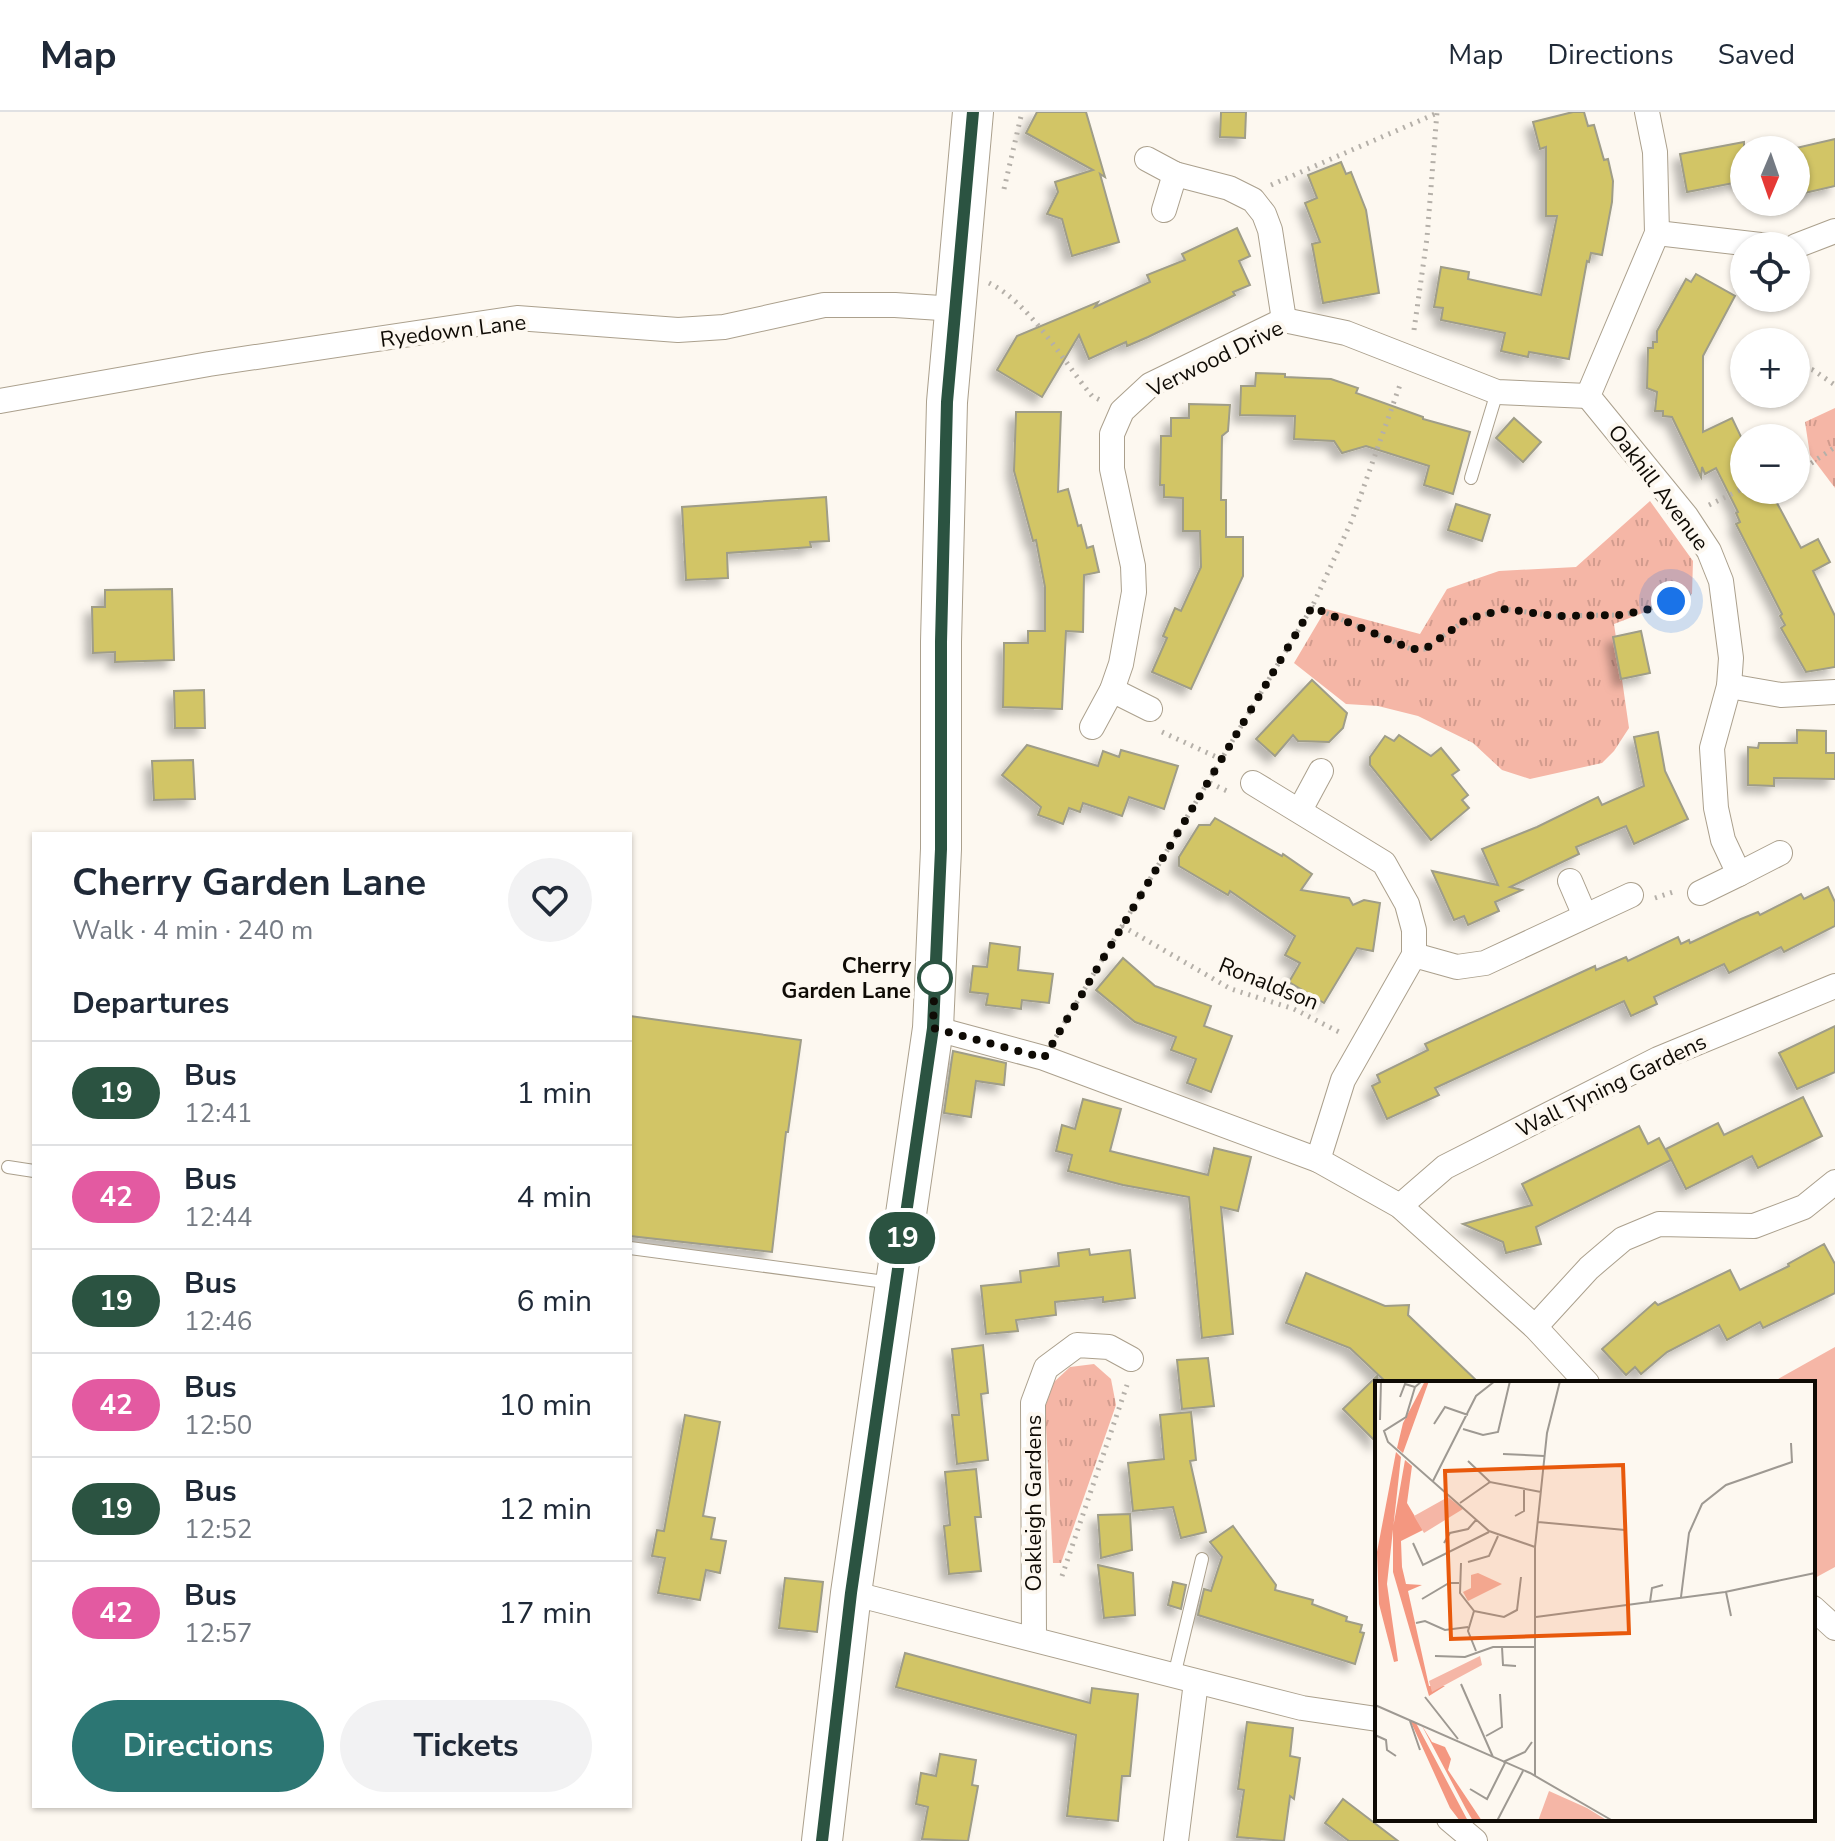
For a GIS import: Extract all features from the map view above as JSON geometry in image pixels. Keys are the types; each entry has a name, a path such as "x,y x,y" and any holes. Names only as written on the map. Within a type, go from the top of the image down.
{"main road":[{"path":"822,1841 851,1593 933,1028 941,849 941,642 947,402 967,293 973,112"}],"street":[{"path":"1588,396 1657,233 1655,152 1647,112"},
{"path":"1147,159 1175,174 1229,188 1253,200 1264,214 1270,230 1284,320"},
{"path":"1164,210 1175,174"},
{"path":"1810,241 1835,231"},
{"path":"1657,233 1730,241"},
{"name":"Ryedown Lane","path":"0,401 209,364 517,318 678,330 724,327 824,305 895,305 967,293"},
{"name":"Verwood Drive","path":"1122,411 1150,385 1284,320 1346,333 1497,392 1588,396"},
{"name":"Oakhill Avenue","path":"1588,396 1686,516 1709,551 1721,581 1731,658 1729,686 1712,748 1716,808 1723,840 1739,874"},
{"path":"1092,727 1112,690 1121,664 1134,592 1133,566 1112,469 1112,434 1122,411"},
{"path":"1729,686 1781,695 1835,692"},
{"path":"1112,690 1150,709"},
{"path":"1300,810 1321,771"},
{"path":"1253,783 1384,863 1407,904 1414,930 1414,955 1343,1080 1318,1160"},
{"path":"1700,893 1780,853"},
{"path":"1570,881 1585,916"},
{"path":"1414,955 1457,967 1485,963 1631,895"},
{"name":"Wall Tyning Gardens","path":"1400,1206 1445,1167 1658,1059 1835,986"},
{"path":"933,1028 1044,1058 1318,1160 1400,1206 1535,1327 1585,1381"},
{"path":"1535,1327 1589,1268 1623,1239 1659,1224 1754,1226 1804,1207 1835,1182"},
{"name":"Oakleigh Gardens","path":"1034,1639 1033,1403 1046,1368 1077,1345 1109,1347 1131,1359"},
{"path":"851,1593 1302,1708 1375,1719"},
{"path":"1815,1610 1835,1628"},
{"path":"1176,1841 1185,1679"},
{"path":"1451,1821 1475,1841"}],"lane":[{"path":"1471,478 1497,392"},
{"path":"8,1167 32,1171"},
{"path":"632,1248 896,1283"},
{"path":"1185,1679 1202,1559"}],"path":[{"path":"1245,197 1435,114"},
{"path":"967,293 998,287 1029,316 1092,396 1122,411"},
{"path":"1810,369 1835,385"},
{"path":"1810,464 1835,447"},
{"path":"1686,516 1730,495"},
{"path":"1044,1058 1312,607 1411,649 1425,649 1467,619 1506,609 1554,616 1621,615 1646,610 1721,581"},
{"path":"1150,709 1157,730 1223,760"},
{"path":"1631,895 1649,900 1684,889 1700,893"},
{"name":"Ronaldson","path":"1122,926 1231,989 1294,1009 1362,1046"},
{"path":"1033,1605 1062,1577 1125,1396 1131,1359"}],"green space":[{"path":"1835,408 1835,488 1810,455 1810,424 1805,422"},
{"path":"1650,501 1693,561 1692,594 1614,624 1629,728 1602,763 1530,779 1502,770 1473,743 1418,716 1378,706 1346,704 1294,663 1326,609 1420,634 1447,589 1499,571 1576,567"},
{"path":"1835,1347 1835,1567 1815,1578 1815,1381 1775,1381"},
{"path":"1094,1364 1111,1379 1116,1405 1061,1563 1053,1563 1045,1407 1054,1382 1070,1367"}],"building":[{"path":"1037,112 1086,112 1105,177 1100,174 1119,242 1072,256 1062,219 1047,214 1058,192 1055,182 1093,170 1026,133"},
{"path":"1221,112 1246,112 1245,138 1220,137"},
{"path":"1584,112 1588,126 1594,125 1613,181 1602,255 1591,253 1587,261 1569,359 1529,352 1528,357 1501,351 1505,333 1441,320 1443,308 1434,307 1441,267 1469,272 1468,279 1541,295 1557,216 1546,216 1546,147 1540,149 1533,122"},
{"path":"1835,139 1835,186 1810,192 1810,145"},
{"path":"1730,145 1730,184 1687,192 1680,154"},
{"path":"1341,162 1346,174 1351,172 1366,210 1379,293 1323,303 1312,244 1320,242 1305,203 1317,198 1308,175"},
{"path":"1237,228 1250,256 1239,261 1250,285 1233,292 1235,295 1148,337 1127,346 1126,342 1089,359 1079,335 1042,397 997,370 1017,336 1098,302 1095,307 1150,282 1147,275 1185,260 1182,254"},
{"path":"1696,274 1730,293 1730,305 1703,356 1703,432 1732,418 1735,424 1730,424 1730,496 1716,468 1705,474 1702,467 1701,477 1672,417 1663,416 1663,411 1655,411 1657,392 1647,388 1648,348 1653,348 1653,342 1657,342 1657,331 1686,279 1691,282"},
{"path":"1256,373 1331,379 1358,388 1356,393 1423,419 1470,432 1453,494 1424,485 1429,466 1366,446 1342,453 1334,441 1294,439 1295,416 1240,415 1241,386 1255,386"},
{"path":"1189,404 1230,405 1228,431 1222,436 1221,500 1226,500 1226,537 1243,537 1243,576 1191,689 1152,672 1167,638 1163,636 1175,608 1181,611 1201,567 1200,531 1183,531 1183,498 1164,497 1164,485 1160,485 1161,436 1171,436 1171,418 1189,418"},
{"path":"1016,412 1061,412 1058,492 1068,489 1078,526 1081,525 1087,548 1093,546 1099,572 1084,575 1083,632 1066,631 1062,709 1003,707 1004,643 1028,643 1028,631 1045,631 1045,587 1036,540 1033,541 1014,471"},
{"path":"1514,418 1541,442 1523,462 1496,438"},
{"path":"826,497 829,541 810,542 811,547 727,553 728,578 686,580 682,507"},
{"path":"1456,504 1490,515 1482,541 1448,530"},
{"path":"1734,504 1777,504 1801,548 1818,539 1830,562 1813,571 1835,616 1835,667 1806,672 1781,628 1785,625 1780,616 1782,614 1736,524 1740,522"},
{"path":"172,589 174,660 115,662 115,652 93,653 92,607 105,607 105,590"},
{"path":"1641,631 1650,673 1621,679 1613,637"},
{"path":"1312,680 1347,713 1343,728 1329,742 1298,741 1293,735 1275,756 1256,739"},
{"path":"204,690 205,728 175,728 174,691"},
{"path":"1797,730 1826,731 1826,753 1835,753 1835,779 1774,778 1774,786 1748,785 1748,747 1758,748 1759,743 1797,743"},
{"path":"1658,732 1665,771 1688,819 1634,844 1626,826 1576,847 1579,854 1510,887 1522,890 1495,902 1499,911 1468,925 1464,916 1454,920 1432,871 1498,885 1482,849 1537,827 1598,797 1602,805 1644,786 1634,737"},
{"path":"1399,735 1431,756 1441,748 1459,770 1452,775 1468,795 1462,800 1469,808 1431,840 1370,765 1370,757 1385,736 1394,741"},
{"path":"1027,745 1098,766 1103,751 1119,757 1121,750 1178,766 1164,809 1129,797 1122,816 1083,803 1080,812 1069,808 1063,824 1038,815 1041,807 1002,775"},
{"path":"193,760 195,799 154,800 152,761"},
{"path":"1215,818 1283,854 1312,874 1301,890 1349,898 1353,905 1364,900 1380,903 1373,951 1357,948 1324,1003 1289,982 1300,963 1285,955 1295,936 1230,891 1228,895 1179,866 1179,857 1199,825 1210,825"},
{"path":"1828,887 1835,902 1835,926 1784,952 1781,947 1729,973 1724,964 1654,997 1657,1004 1631,1016 1624,1001 1435,1088 1439,1095 1387,1119 1372,1086 1380,1082 1377,1075 1428,1050 1425,1044 1595,966 1596,970 1626,957 1628,961 1678,937 1681,944 1689,940 1690,943 1758,912 1760,915 1801,894 1804,899"},
{"path":"990,943 1020,947 1018,970 1053,974 1049,1003 1022,1000 1021,1009 986,1005 988,994 970,992 973,966 987,967"},
{"path":"1123,958 1155,986 1211,1006 1204,1026 1232,1036 1211,1092 1187,1083 1196,1059 1171,1050 1176,1037 1135,1022 1096,990"},
{"path":"632,1016 801,1040 772,1252 632,1236"},
{"path":"1835,1026 1835,1072 1797,1089 1779,1053"},
{"path":"953,1051 1006,1063 1004,1085 976,1081 971,1117 944,1113"},
{"path":"1803,1097 1822,1136 1758,1168 1752,1156 1686,1189 1666,1149 1718,1123 1724,1135"},
{"path":"1083,1099 1121,1109 1110,1151 1208,1175 1214,1148 1251,1157 1238,1211 1221,1207 1233,1334 1202,1338 1189,1197 1068,1171 1072,1155 1056,1151 1062,1125 1075,1129"},
{"path":"1639,1126 1648,1144 1659,1138 1671,1160 1536,1227 1541,1244 1506,1253 1503,1242 1463,1224 1532,1205 1522,1184"},
{"path":"1824,1244 1835,1264 1835,1293 1763,1328 1760,1322 1727,1340 1719,1325 1667,1352 1641,1374 1635,1367 1626,1375 1602,1349 1655,1302 1658,1305 1730,1270 1740,1290 1789,1266"},
{"path":"1089,1249 1090,1255 1130,1250 1135,1298 1103,1302 1103,1297 1055,1302 1056,1315 1016,1320 1018,1331 986,1334 981,1286 1021,1282 1020,1271 1059,1266 1058,1253"},
{"path":"1306,1273 1385,1306 1409,1305 1408,1315 1477,1381 1385,1381 1350,1348 1286,1323"},
{"path":"983,1345 988,1393 981,1394 988,1460 957,1464 952,1415 959,1415 952,1349"},
{"path":"1208,1358 1214,1406 1182,1409 1177,1360"},
{"path":"1377,1376 1375,1441 1343,1409"},
{"path":"1191,1412 1196,1460 1190,1461 1206,1532 1181,1538 1173,1507 1133,1511 1128,1463 1164,1459 1160,1415"},
{"path":"685,1415 720,1422 703,1516 715,1518 711,1539 726,1541 720,1573 706,1570 700,1600 658,1593 665,1558 652,1556 657,1530 664,1531"},
{"path":"976,1469 981,1517 975,1517 981,1571 949,1574 944,1526 950,1525 945,1472"},
{"path":"1130,1514 1132,1550 1101,1558 1098,1515"},
{"path":"1233,1526 1276,1585 1275,1590 1313,1600 1312,1604 1347,1617 1346,1621 1362,1625 1360,1632 1364,1633 1355,1664 1198,1615 1204,1589 1211,1591 1222,1557 1210,1542"},
{"path":"1098,1565 1133,1573 1135,1615 1104,1618"},
{"path":"785,1578 823,1582 817,1632 779,1628"},
{"path":"1173,1582 1186,1585 1181,1609 1168,1605"},
{"path":"905,1653 1090,1703 1092,1688 1138,1694 1130,1776 1122,1776 1118,1821 1067,1816 1076,1735 896,1687"},
{"path":"1247,1722 1293,1728 1290,1756 1300,1758 1294,1799 1290,1796 1284,1841 1237,1837 1244,1790 1238,1789"},
{"path":"940,1754 976,1760 972,1785 978,1786 968,1841 922,1839 928,1807 916,1804 921,1773 936,1776"},
{"path":"1343,1799 1398,1841 1349,1841 1325,1823"}],"bus line":[{"name":"19","path":"822,1841 851,1593 933,1028 941,849 941,642 947,402 973,112"}],"place":[{"name":"Cherry Garden Lane","path":"935,978"}],"route":[{"path":"935,978 935,968 933,1028 1044,1058 1312,607 1411,649 1425,649 1467,619 1506,609 1554,616 1621,615 1671,601"}]}
